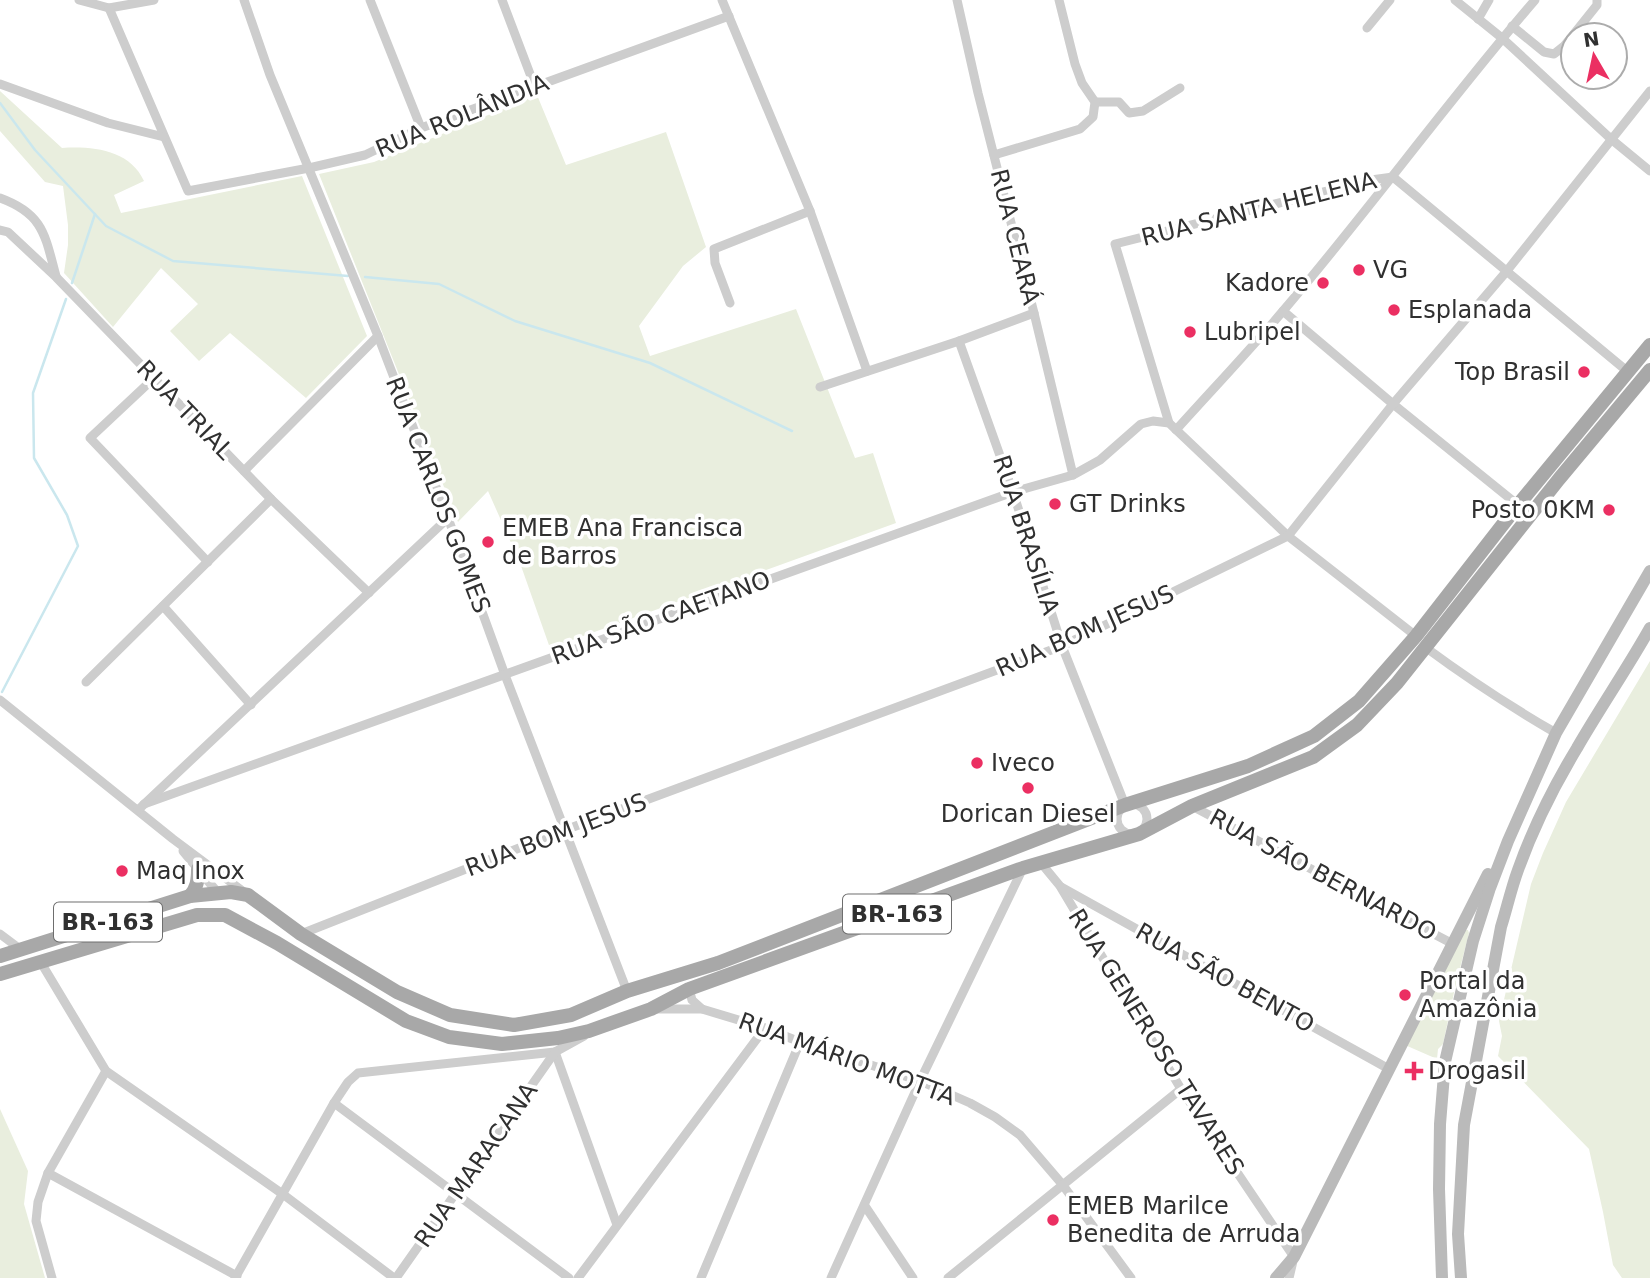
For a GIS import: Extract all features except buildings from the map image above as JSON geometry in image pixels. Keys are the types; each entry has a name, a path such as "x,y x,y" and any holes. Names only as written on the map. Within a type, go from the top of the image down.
{"main road":[{"name":"BR-163","path":"0,974 197,915 225,915 277,943 405,1021 449,1037 502,1044 558,1038 589,1031 652,1009 689,989 1023,868 1139,834 1192,806 1313,757 1357,725 1397,683 1420,642 1518,505 1650,345"},
{"name":"BR-163","path":"0,956 190,897 231,892 248,895 301,934 397,992 450,1015 514,1025 571,1015 627,991 718,963 1125,805 1248,766 1314,736 1359,701 1420,642 1650,370"},
{"path":"1276,1278 1294,1256 1454,944 1556,733 1650,571"},
{"path":"1461,1278 1458,1234 1464,1125 1501,927 1518,869 1544,810 1576,749 1650,628"},
{"path":"1442,1278 1438,1189 1445,1062 1473,941 1490,888 1526,799"},
{"path":"190,897 198,882 198,869"},
{"path":"218,893 220,908 225,915"},
{"path":"277,943 290,942 301,934"},
{"path":"627,991 630,1001 637,1009 652,1009"}],"street":[{"path":"79,0 109,8 154,0"},
{"name":"RUA CARLOS GOMES","path":"244,0 270,75 378,336 448,517 505,675 627,991"},
{"path":"370,0 421,128"},
{"path":"502,0 534,87"},
{"path":"722,0 810,211 867,371"},
{"name":"RUA CEARÁ","path":"957,0 1073,475"},
{"path":"994,155 1080,129 1093,117 1095,102 1082,83 1075,64 1059,0"},
{"path":"1367,28 1390,0"},
{"path":"1455,0 1502,38 1611,139 1650,171"},
{"path":"1478,19 1489,0"},
{"path":"1535,0 1283,311 1173,426 1288,536 1452,668 1556,733"},
{"path":"1584,21 1597,5 1597,0"},
{"path":"109,8 164,137"},
{"name":"RUA ROLÂNDIA","path":"164,137 188,191 309,168 365,155 421,128 729,16"},
{"path":"1513,26 1544,52 1554,54 1559,50"},
{"path":"0,84 108,123 164,137"},
{"path":"1095,102 1119,102 1129,113 1143,111 1180,88"},
{"name":"RUA BOM JESUS","path":"301,934 565,830 1062,646 1288,536 1393,404 1506,272 1650,91"},
{"name":"RUA SANTA HELENA","path":"1173,426 1115,244 1371,180 1393,177 1627,371"},
{"path":"0,198 17,204 33,217 43,230 56,277"},
{"path":"730,303 715,263 714,249 810,211"},
{"name":"RUA TRIAL","path":"0,230 8,232 56,277 271,499 369,593"},
{"path":"1283,311 1518,505"},
{"path":"820,387 1034,313"},
{"path":"244,471 378,336"},
{"name":"RUA BRASÍLIA","path":"959,341 1013,492 1062,646 1125,805"},
{"path":"154,378 90,438 208,562"},
{"name":"RUA SÃO CAETANO","path":"141,807 1013,492 1073,475 1100,460 1142,424 1153,421 1173,426"},
{"path":"86,682 271,499"},
{"path":"141,807 448,517"},
{"path":"163,606 251,705"},
{"path":"0,700 141,807 173,839 218,893"},
{"path":"1125,805 1140,806 1146,812 1146,825 1139,834 1128,833 1118,825 1119,811 1125,805"},
{"name":"RUA SÃO BERNARDO","path":"1192,806 1454,944"},
{"path":"173,839 248,895"},
{"name":"RUA GENEROSO TAVARES","path":"1041,863 1060,886 1181,1089 1294,1256"},
{"path":"831,1278 919,1081 1023,868"},
{"name":"RUA SÃO BENTO","path":"1060,886 1390,1069"},
{"path":"0,934 20,949"},
{"path":"40,961 106,1071 284,1195 395,1278"},
{"path":"689,989 692,1000 702,1009"},
{"name":"RUA MÁRIO MOTTA","path":"652,1009 702,1009 765,1028 919,1081 995,1117 1020,1135 1062,1184 1131,1278"},
{"path":"578,1278 765,1028"},
{"path":"48,1173 236,1277 334,1103 348,1082 358,1073 555,1052 589,1031"},
{"path":"701,1278 800,1042"},
{"path":"555,1052 617,1224"},
{"name":"RUA MARACANA","path":"395,1278 555,1052"},
{"path":"52,1278 36,1221 38,1202 48,1173 106,1071"},
{"path":"948,1278 1181,1089"},
{"path":"334,1103 569,1278"},
{"path":"864,1206 913,1278"},
{"path":"1289,1278 1294,1256"}],"green space":[{"path":"0,91 62,148 98,149 130,162 144,181 114,195 121,213 302,176 367,336 306,398 230,333 199,361 170,331 198,304 161,268 113,327 64,273 68,225 63,186 45,182 0,131"},
{"path":"537,95 566,165 666,132 706,247 683,266 639,326 650,356 796,309 855,458 873,453 896,523 550,648 520,563 488,491 458,522 319,174 374,162"},
{"path":"1650,661 1650,1278 1622,1278 1613,1265 1589,1149 1498,1056 1502,1036 1499,1021 1531,884 1543,853 1566,802"},
{"path":"1465,930 1469,933 1443,1044 1438,1049 1437,1059 1405,1045"},
{"path":"0,1109 28,1171 24,1204 45,1278 0,1278"}],"waterway":[{"path":"0,103 35,150 106,226 173,261 348,276"},
{"path":"72,283 95,214"},
{"path":"365,277 439,284 515,321 650,363 792,431"},
{"path":"2,692 78,546 67,515 34,458 33,393 66,299"}],"place":[{"name":"VG","path":"1359,270"},
{"name":"Kadore","path":"1323,283"},
{"name":"Esplanada","path":"1394,310"},
{"name":"Lubripel","path":"1190,332"},
{"name":"Top Brasil","path":"1584,372"},
{"name":"GT Drinks","path":"1055,504"},
{"name":"Posto 0KM","path":"1609,510"},
{"name":"EMEB Ana Francisca de Barros","path":"488,542"},
{"name":"Iveco","path":"977,763"},
{"name":"Dorican Diesel","path":"1028,788"},
{"name":"Maq Inox","path":"122,871"},
{"name":"Portal da Amazônia","path":"1405,995"},
{"name":"Drogasil","path":"1414,1071"},
{"name":"EMEB Marilce Benedita de Arruda","path":"1053,1220"}]}
